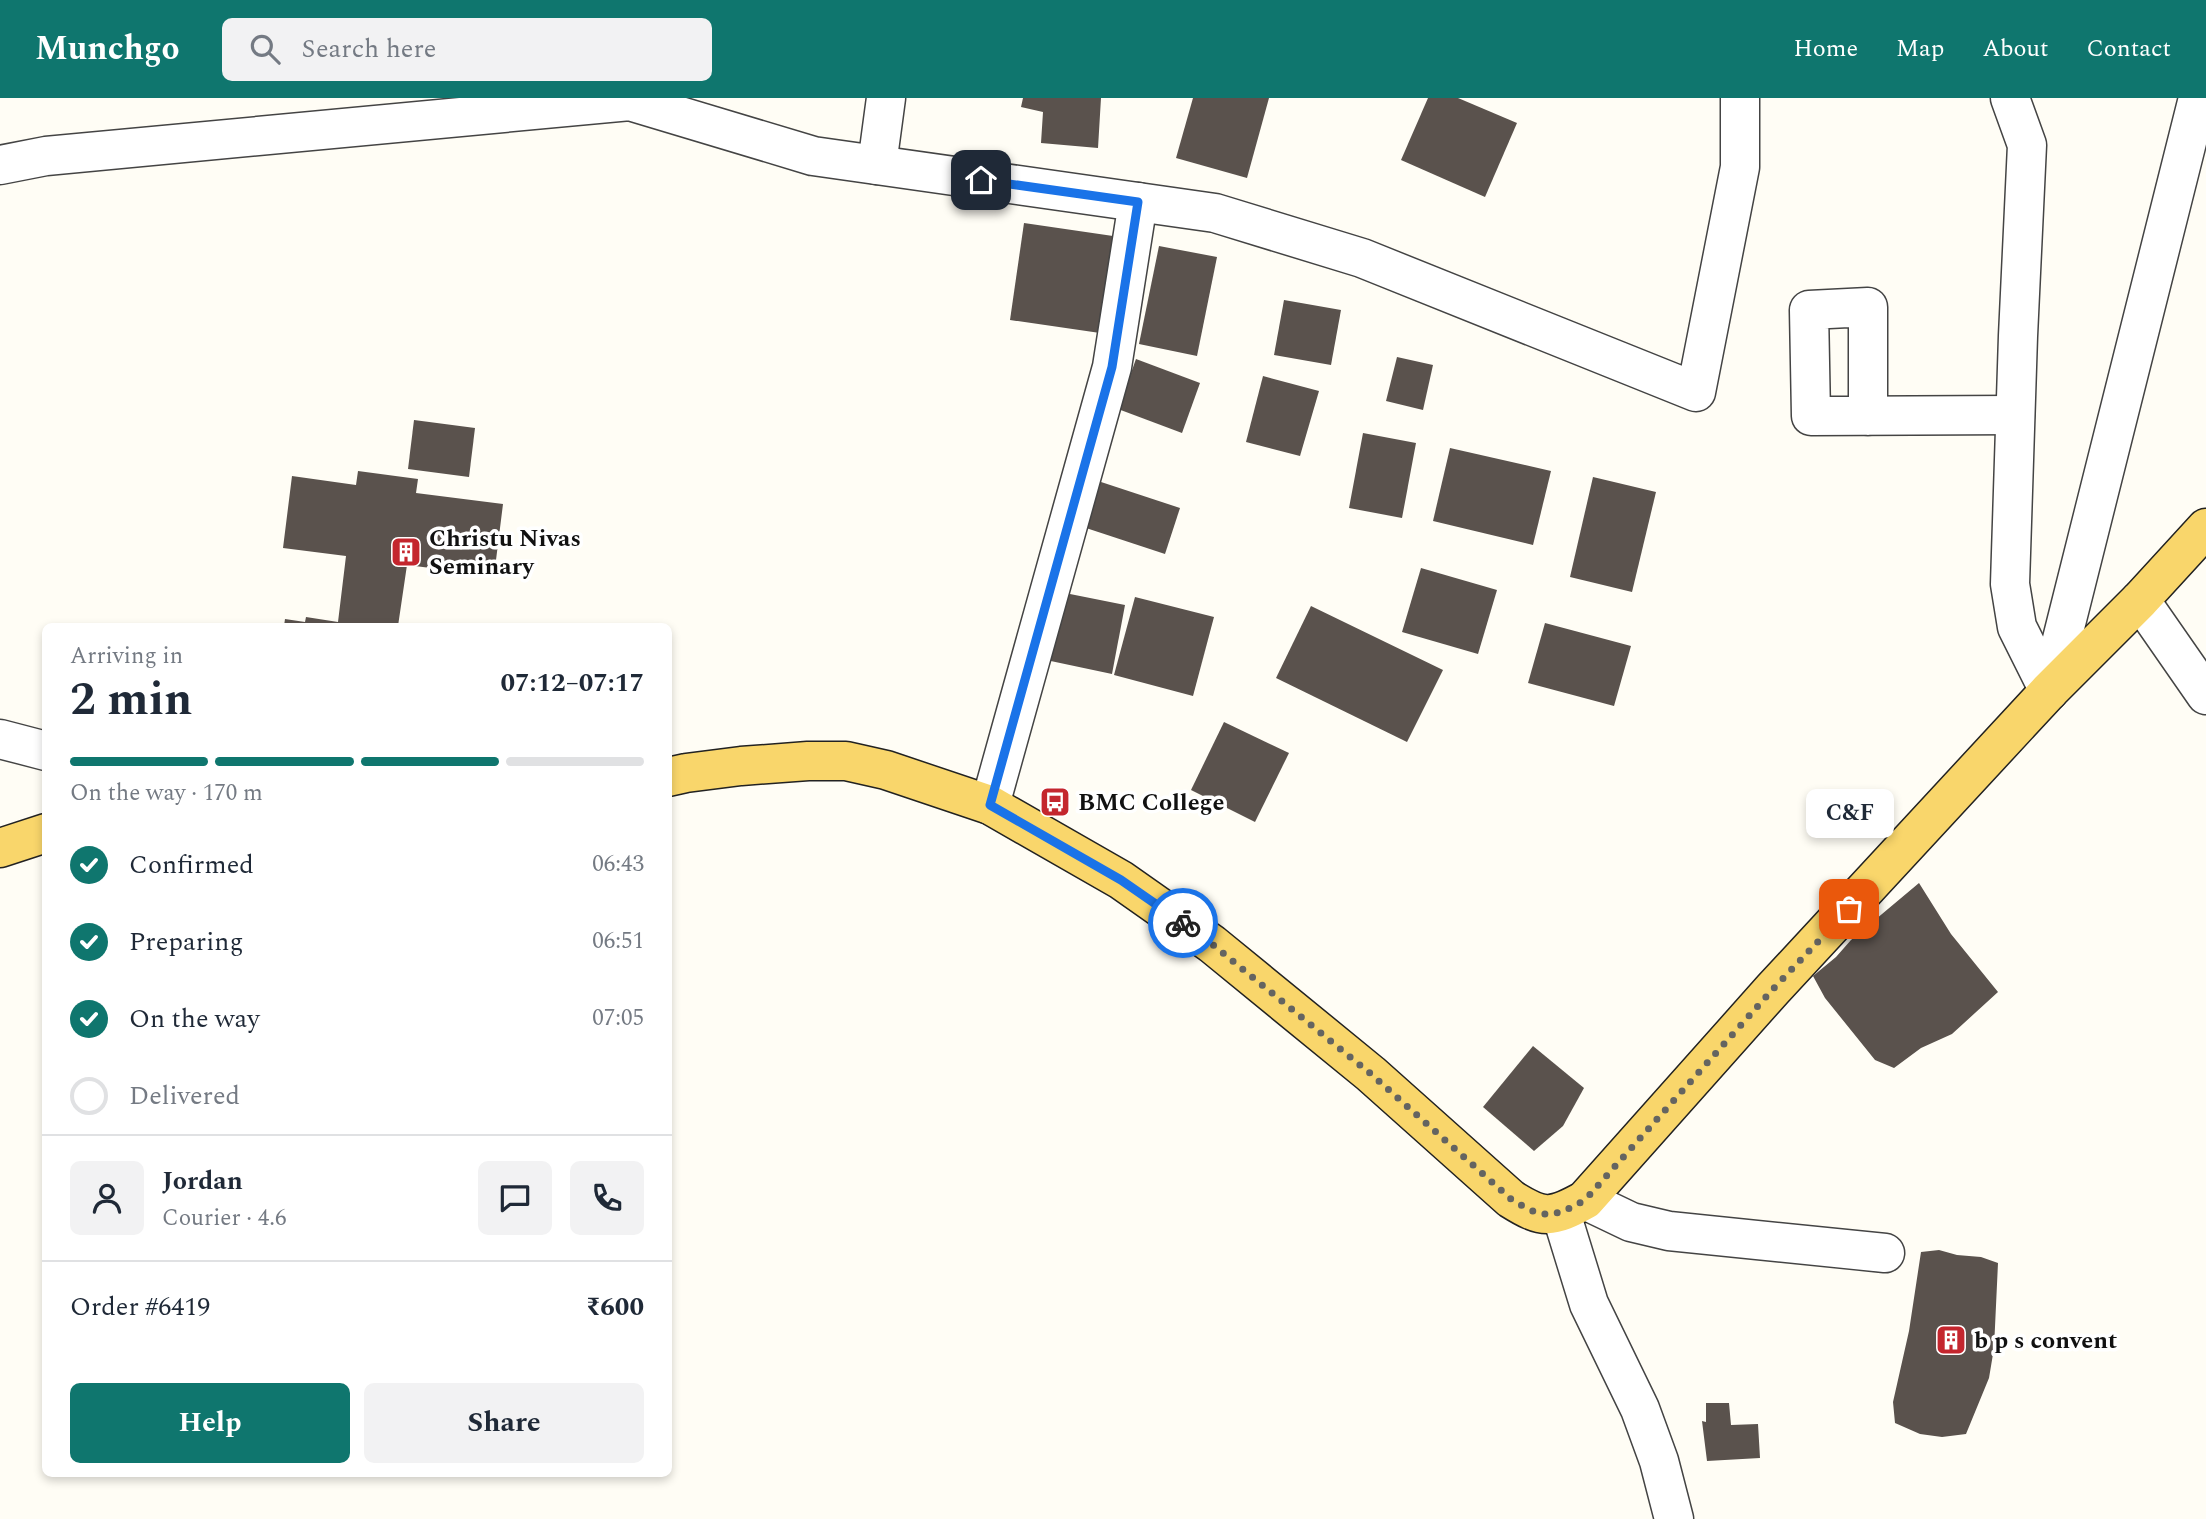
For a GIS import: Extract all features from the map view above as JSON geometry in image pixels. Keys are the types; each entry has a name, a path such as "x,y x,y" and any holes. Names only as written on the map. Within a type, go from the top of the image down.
{"main road":[{"path":"672,776 741,766 846,761 886,770 990,805 1121,880 1212,944 1371,1074 1511,1199 1535,1214 1573,1207 2049,691 2140,600 2206,528"},
{"path":"0,848 42,834"}],"street":[{"path":"877,165 886,98"},
{"path":"0,165 60,154 630,102 813,156 1215,213 1362,258 1696,391 1740,167 1740,98"},
{"path":"2010,98 2028,145 2010,584 2017,627 2049,691"},
{"path":"2049,691 2198,98"},
{"path":"990,805 1112,367 1138,202"},
{"path":"1868,416 2015,415"},
{"path":"2140,600 2206,695"},
{"path":"0,739 42,750"},
{"path":"1674,1519 1659,1461 1640,1409 1589,1304 1573,1207 1669,1231 1885,1253"}],"building":[{"path":"1023,98 1101,98 1098,148 1041,143 1043,112 1021,107"},
{"path":"1193,98 1269,98 1247,178 1176,158"},
{"path":"1428,98 1458,98 1517,123 1485,197 1401,160"},
{"path":"1024,223 1113,236 1100,333 1010,320"},
{"path":"1159,246 1217,257 1197,356 1139,344"},
{"path":"1284,300 1341,310 1331,365 1274,355"},
{"path":"1397,357 1433,365 1423,410 1386,401"},
{"path":"1136,359 1200,383 1182,433 1118,409"},
{"path":"1263,376 1319,391 1300,456 1246,442"},
{"path":"414,420 475,428 469,477 408,469"},
{"path":"1363,433 1416,443 1402,518 1349,508"},
{"path":"1450,448 1551,471 1533,545 1433,521"},
{"name":"Christu Nivas Seminary","path":"358,471 418,479 416,493 503,504 494,576 407,565 398,623 284,623 285,619 305,622 306,617 338,622 346,556 283,548 292,476 356,485"},
{"path":"1593,477 1656,492 1632,592 1570,577"},
{"path":"1095,480 1180,508 1165,554 1080,526"},
{"path":"1421,568 1497,590 1478,654 1402,632"},
{"path":"1060,592 1125,605 1112,674 1046,660"},
{"path":"1135,597 1214,617 1193,696 1114,675"},
{"path":"1311,606 1443,670 1407,742 1276,678"},
{"path":"1545,623 1631,646 1614,706 1528,683"},
{"path":"1224,722 1289,753 1255,822 1191,790"},
{"path":"1919,883 1951,934 1998,992 1952,1034 1921,1048 1894,1068 1875,1060 1825,998 1813,976"},
{"path":"1533,1046 1584,1088 1563,1126 1534,1151 1483,1107"},
{"name":"b p s convent","path":"1939,1250 1981,1257 1998,1263 1994,1348 1989,1378 1966,1434 1942,1437 1920,1434 1895,1423 1893,1402 1909,1331 1921,1252"},
{"path":"1706,1403 1729,1403 1731,1425 1758,1424 1760,1458 1707,1461 1702,1421 1706,1422"}],"way so far":[{"path":"1183,923 1371,1074 1511,1199 1535,1214 1562,1213 1585,1200 1683,1088 1849,909"}],"place":[{"name":"Christu Nivas Seminary","path":"406,552"},
{"name":"BMC College","path":"1055,802"},
{"name":"C&F","path":"1849,909"},
{"name":"b p s convent","path":"1951,1340"}],"route":[{"path":"981,180 1138,202 1112,367 990,805 1121,880 1183,923"}]}
